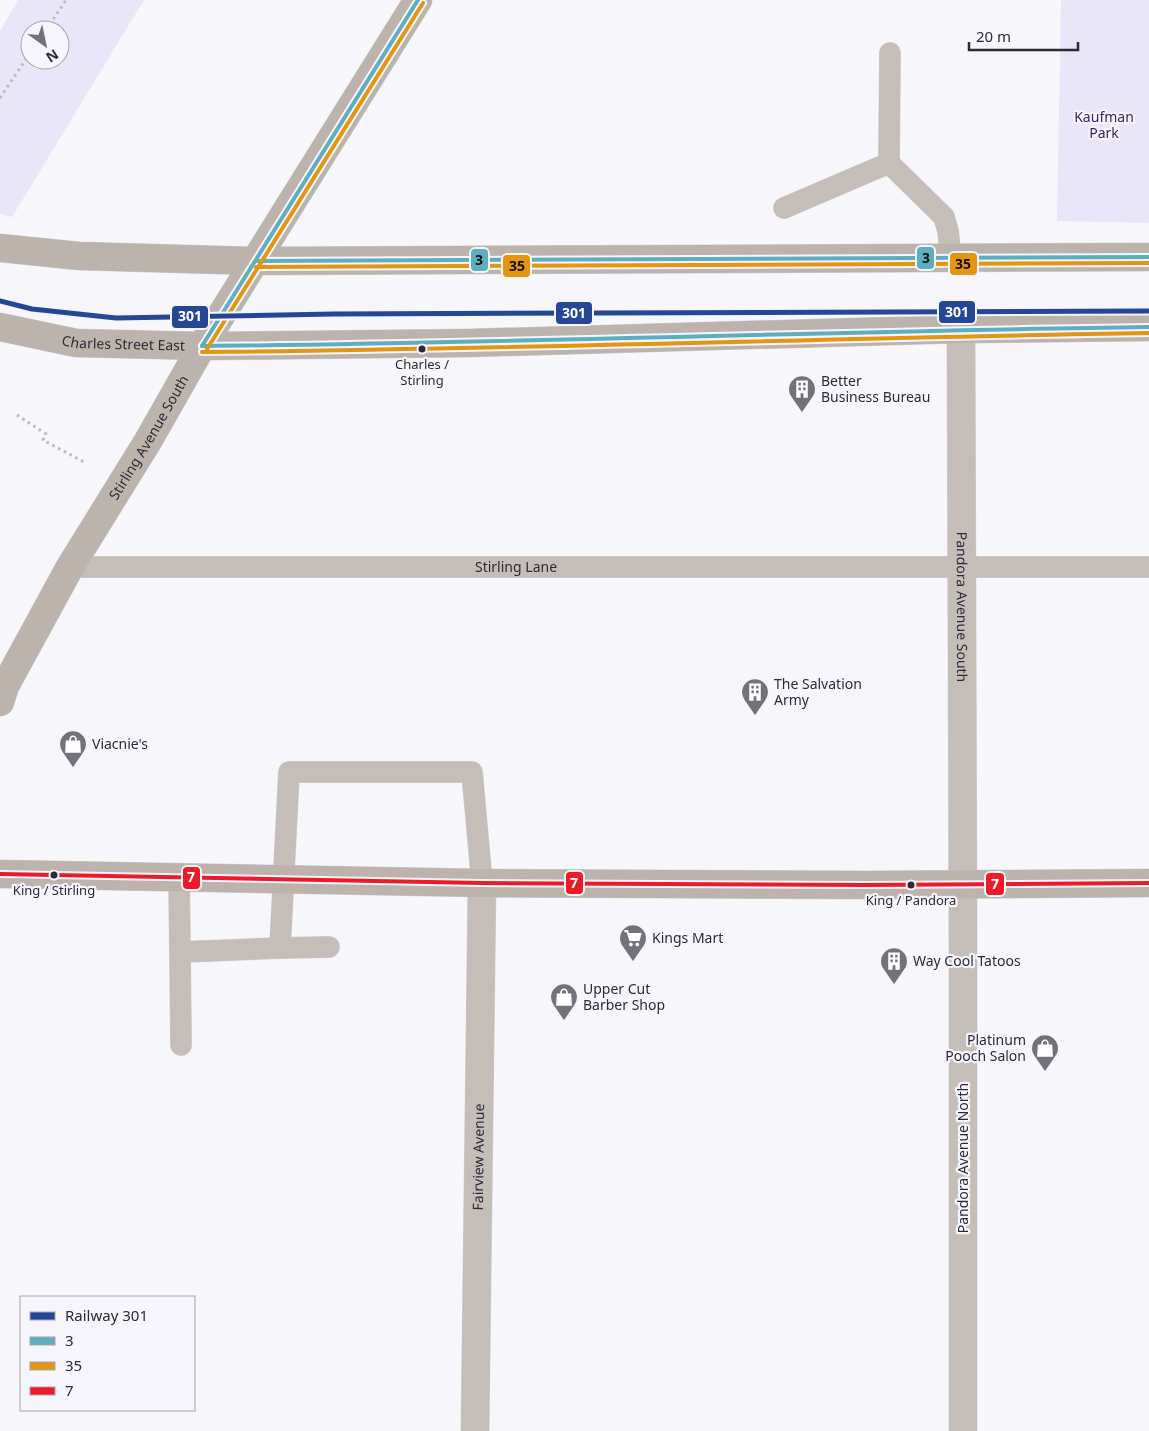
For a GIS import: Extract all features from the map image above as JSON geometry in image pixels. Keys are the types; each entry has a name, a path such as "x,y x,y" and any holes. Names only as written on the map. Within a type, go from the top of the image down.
{"main road":[{"name":"Stirling Avenue South","path":"0,702 5,686 70,567 148,441 202,346 418,0"},
{"path":"0,248 79,256 256,261 1149,257"},
{"name":"Charles Street East","path":"0,327 76,343 202,346 469,343 960,329 1149,327"},
{"path":"0,874 482,883 1149,884"}],"street":[{"name":"Pandora Avenue South","path":"960,329 963,884"},
{"name":"Fairview Avenue","path":"475,1431 482,883"},
{"name":"Pandora Avenue North","path":"962,1431 963,884"}],"lane":[{"path":"890,54 889,163 944,217 951,258"},
{"path":"784,208 889,163"},
{"name":"Stirling Lane","path":"70,567 1149,567"},
{"path":"280,948 289,772 472,772 482,883"},
{"path":"179,878 181,1045"},
{"path":"180,952 329,947"}],"path":[{"path":"53,20 66,0"},
{"path":"0,98 20,68"},
{"path":"17,415 46,434 43,440 84,462"}],"green space":[{"path":"18,0 144,0 12,217 0,214 0,31"},
{"name":"Kaufman Park","path":"1061,0 1149,0 1149,223 1057,221"}],"rail line":[{"name":"301","path":"0,301 32,309 116,318 334,314 1149,311"}],"transit line":[{"name":"3","path":"202,346 418,0"},
{"name":"35","path":"207,349 423,3"},
{"name":"3","path":"256,261 1149,257"},
{"name":"35","path":"256,267 1149,263"},
{"name":"3","path":"202,346 1149,327"},
{"name":"35","path":"202,352 1149,333"},
{"name":"7","path":"0,874 482,883 866,885 1149,883"}],"place":[{"name":"Charles / Stirling","path":"422,349"},
{"name":"Better Business Bureau","path":"802,413"},
{"name":"The Salvation Army","path":"755,716"},
{"name":"Viacnie's","path":"73,768"},
{"name":"King / Stirling","path":"54,875"},
{"name":"King / Pandora","path":"911,885"},
{"name":"Kings Mart","path":"633,962"},
{"name":"Way Cool Tatoos","path":"894,985"},
{"name":"Upper Cut Barber Shop","path":"564,1021"},
{"name":"Platinum Pooch Salon","path":"1045,1072"}]}
